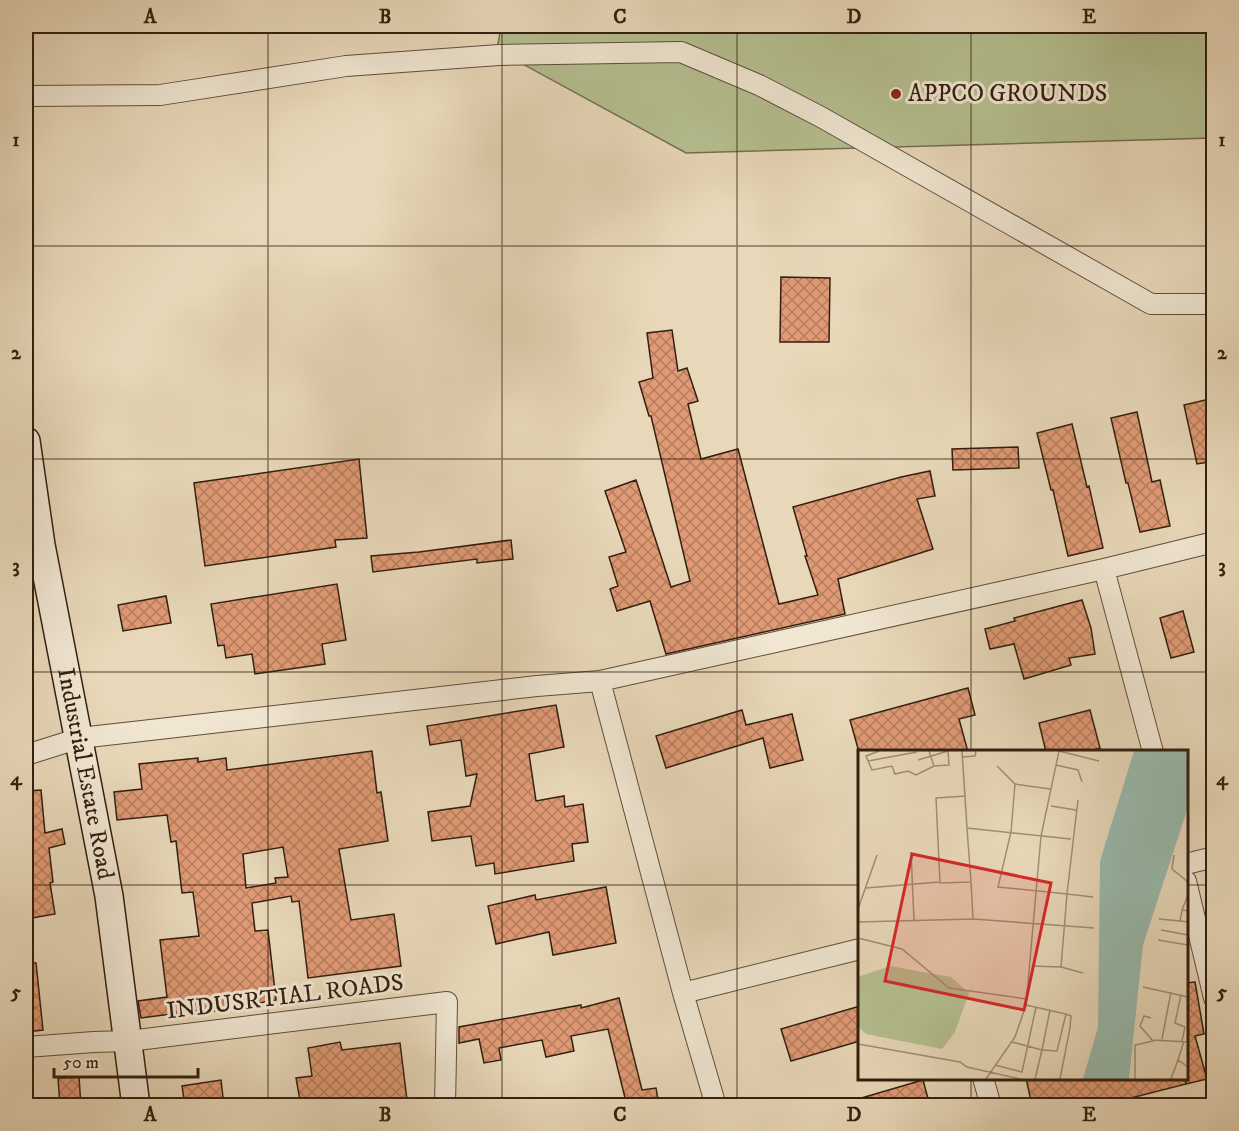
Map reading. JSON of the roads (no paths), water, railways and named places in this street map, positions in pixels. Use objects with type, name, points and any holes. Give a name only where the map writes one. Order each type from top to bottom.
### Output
[{"type":"main road","name":"Industrial Estate Road","points":[[26,441],[41,545],[110,897],[136,1106]]},
{"type":"street","points":[[26,96],[160,94],[346,66],[499,56],[681,52],[759,85],[821,117],[1151,304],[1214,304]]},
{"type":"street","points":[[26,755],[80,738],[537,686],[600,681],[1104,569],[1214,542]]},
{"type":"street","points":[[1104,569],[1152,750]]},
{"type":"street","points":[[600,681],[683,993],[716,1106]]},
{"type":"street","points":[[1188,864],[1214,857]]},
{"type":"street","points":[[1188,889],[1214,998]]},
{"type":"street","points":[[683,993],[858,949]]},
{"type":"street","name":"INDUSRTIAL ROADS","points":[[26,1047],[129,1041],[447,1002],[446,1106]]},
{"type":"street","points":[[984,1080],[990,1106]]},
{"type":"place","name":"APPCO GROUNDS","points":[[896,94]]}]
